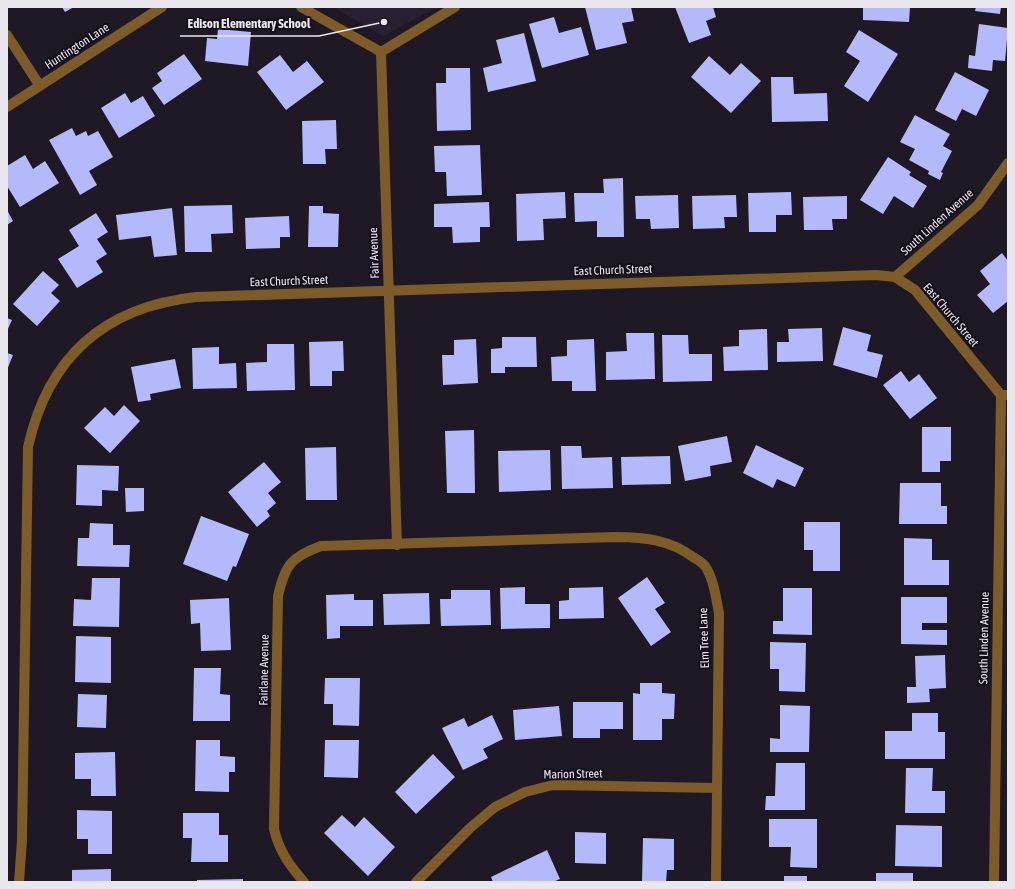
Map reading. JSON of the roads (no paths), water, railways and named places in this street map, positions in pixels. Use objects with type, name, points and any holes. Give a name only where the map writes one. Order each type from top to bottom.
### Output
[{"type":"street","name":"Huntington Lane","points":[[7,108],[162,7]]},
{"type":"street","points":[[301,7],[381,52],[455,7]]},
{"type":"street","points":[[7,36],[40,86]]},
{"type":"street","name":"Fair Avenue","points":[[381,52],[397,545]]},
{"type":"street","name":"South Linden Avenue","points":[[895,277],[978,205],[1008,163]]},
{"type":"street","name":"East Church Street","points":[[19,882],[22,840],[26,471],[28,447],[33,426],[48,389],[83,342],[131,312],[151,304],[196,297],[876,275],[895,277],[915,290],[1004,395]]},
{"type":"street","name":"South Linden Avenue","points":[[994,882],[1004,395]]},
{"type":"street","name":"Elm Tree Lane","points":[[397,545],[641,537],[666,542],[686,551],[705,566],[713,588],[719,614],[716,882]]},
{"type":"street","name":"Fairlane Avenue","points":[[304,882],[280,850],[274,829],[278,596],[282,578],[290,564],[300,554],[321,546],[397,545]]},
{"type":"street","name":"Marion Street","points":[[416,882],[470,828],[495,808],[525,792],[553,785],[717,788]]},
{"type":"place","name":"Edison Elementary School","points":[[384,22]]}]
